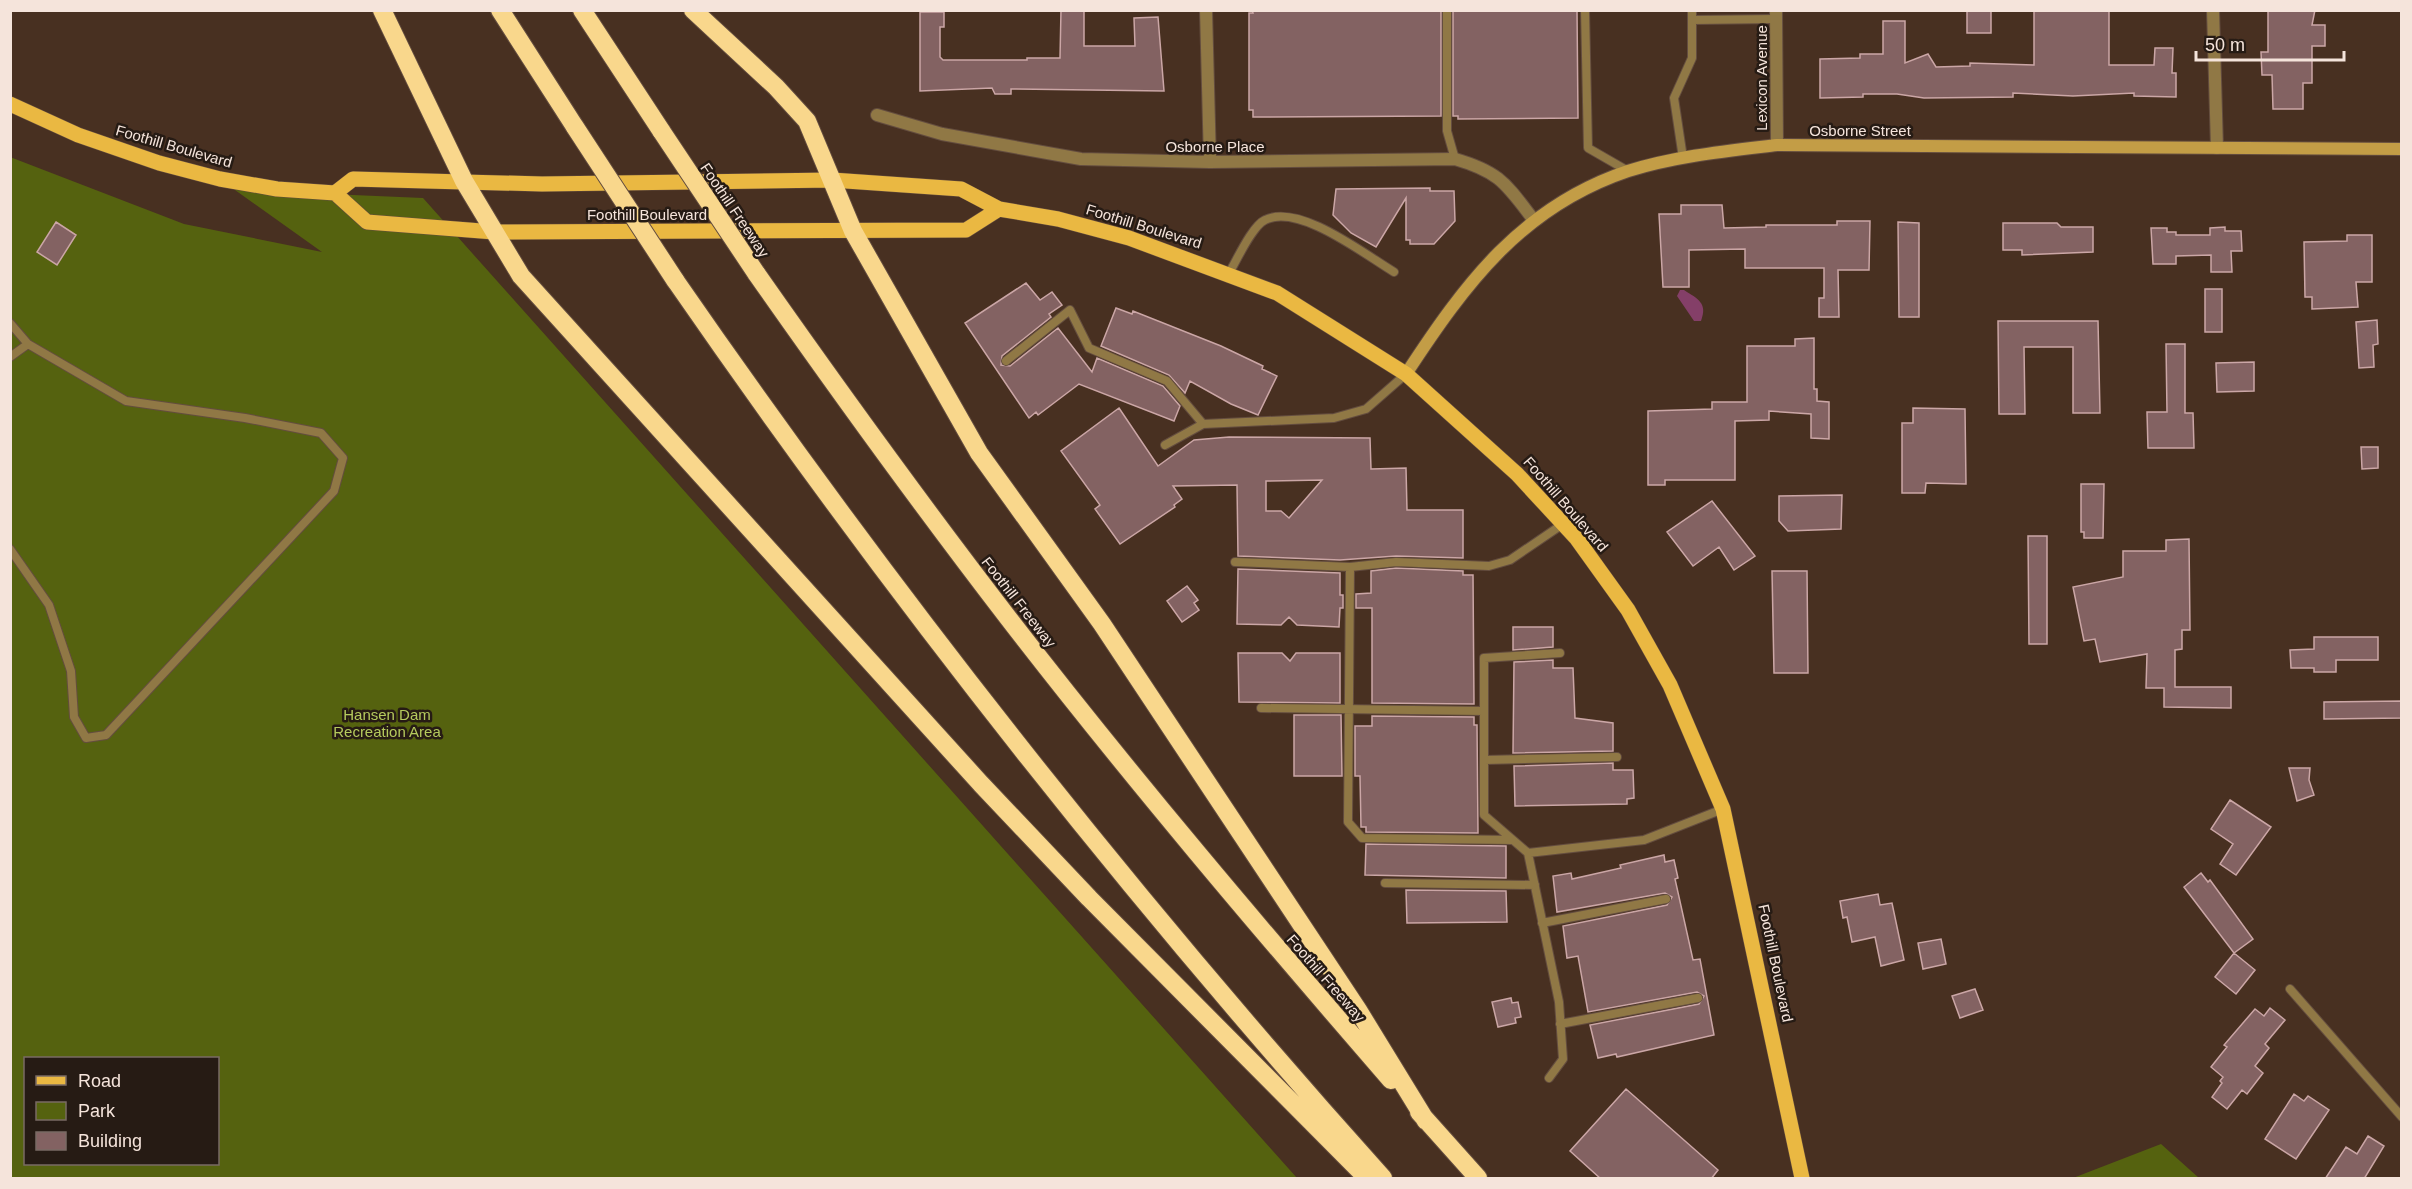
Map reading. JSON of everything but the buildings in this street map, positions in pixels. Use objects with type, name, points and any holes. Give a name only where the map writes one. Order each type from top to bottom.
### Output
[{"type":"highway","points":[[382,10],[464,181],[521,276],[981,784],[1089,898],[1366,1179]]},
{"type":"highway","points":[[500,10],[675,280],[822,488],[975,691],[1159,919],[1383,1179]]},
{"type":"highway","name":"Foothill Freeway","points":[[582,10],[756,273],[924,508],[1058,682],[1213,874],[1478,1179]]},
{"type":"highway","points":[[693,10],[776,87],[807,121],[853,231],[979,453],[1102,624],[1233,825],[1358,1010],[1426,1121]]},
{"type":"main road","name":"Foothill Boulevard","points":[[10,104],[78,135],[159,163],[220,179],[278,189],[335,193],[367,222],[494,232],[966,230],[999,209]]},
{"type":"main road","name":"Osborne Street","points":[[1406,374],[1446,313],[1500,250],[1533,219],[1576,193],[1628,171],[1683,158],[1777,145],[2402,149]]},
{"type":"main road","name":"Foothill Boulevard","points":[[335,193],[353,179],[542,183],[832,180],[961,189],[999,209],[1058,219],[1129,238],[1229,273],[1277,293],[1406,374],[1517,474],[1563,524],[1628,610],[1670,685],[1723,809],[1802,1179]]},
{"type":"street","points":[[1206,10],[1210,162]]},
{"type":"street","points":[[2213,10],[2217,148]]},
{"type":"street","name":"Lexicon Avenue","points":[[1776,15],[1777,145]]},
{"type":"street","name":"Osborne Place","points":[[877,116],[942,134],[1081,159],[1210,162],[1455,159],[1484,167],[1506,184],[1533,219]]},
{"type":"lane","points":[[1447,10],[1447,132],[1455,159]]},
{"type":"lane","points":[[1585,10],[1588,148],[1628,171]]},
{"type":"lane","points":[[1683,158],[1674,98],[1692,58],[1692,15],[1776,15]]},
{"type":"lane","points":[[1229,273],[1257,226],[1265,220],[1284,216],[1316,224],[1394,272]]},
{"type":"lane","points":[[1006,361],[1070,310],[1089,348],[1167,381],[1203,424]]},
{"type":"lane","points":[[10,323],[28,344],[126,402],[245,418],[321,433],[343,458],[334,491],[106,735],[86,738],[74,717],[71,671],[49,605],[10,549]]},
{"type":"lane","points":[[10,357],[28,344]]},
{"type":"lane","points":[[1165,445],[1203,424],[1334,418],[1366,409],[1406,374]]},
{"type":"lane","points":[[1235,562],[1350,567],[1396,562],[1489,566],[1510,560],[1563,524]]},
{"type":"lane","points":[[1350,567],[1348,822],[1362,838],[1512,840]]},
{"type":"lane","points":[[1549,1078],[1563,1059],[1560,1024],[1528,853],[1484,815],[1484,658],[1560,653]]},
{"type":"lane","points":[[1261,708],[1484,711]]},
{"type":"lane","points":[[1484,760],[1617,757]]},
{"type":"lane","points":[[1528,853],[1644,840],[1723,809]]},
{"type":"lane","points":[[1386,883],[1535,885]]},
{"type":"lane","points":[[1542,923],[1666,899]]},
{"type":"lane","points":[[2290,989],[2402,1117]]},
{"type":"lane","points":[[1560,1024],[1698,998]]},
{"type":"green space","name":"Hansen Dam Recreation Area","points":[[10,157],[184,224],[322,252],[235,190],[423,198],[1297,1178],[11,1178]]},
{"type":"green space","points":[[2161,1144],[2199,1178],[2073,1178]]},
{"type":"shaded area","points":[[1680,290],[1694,296],[1700,302],[1703,310],[1701,321],[1694,321],[1677,296]]}]
